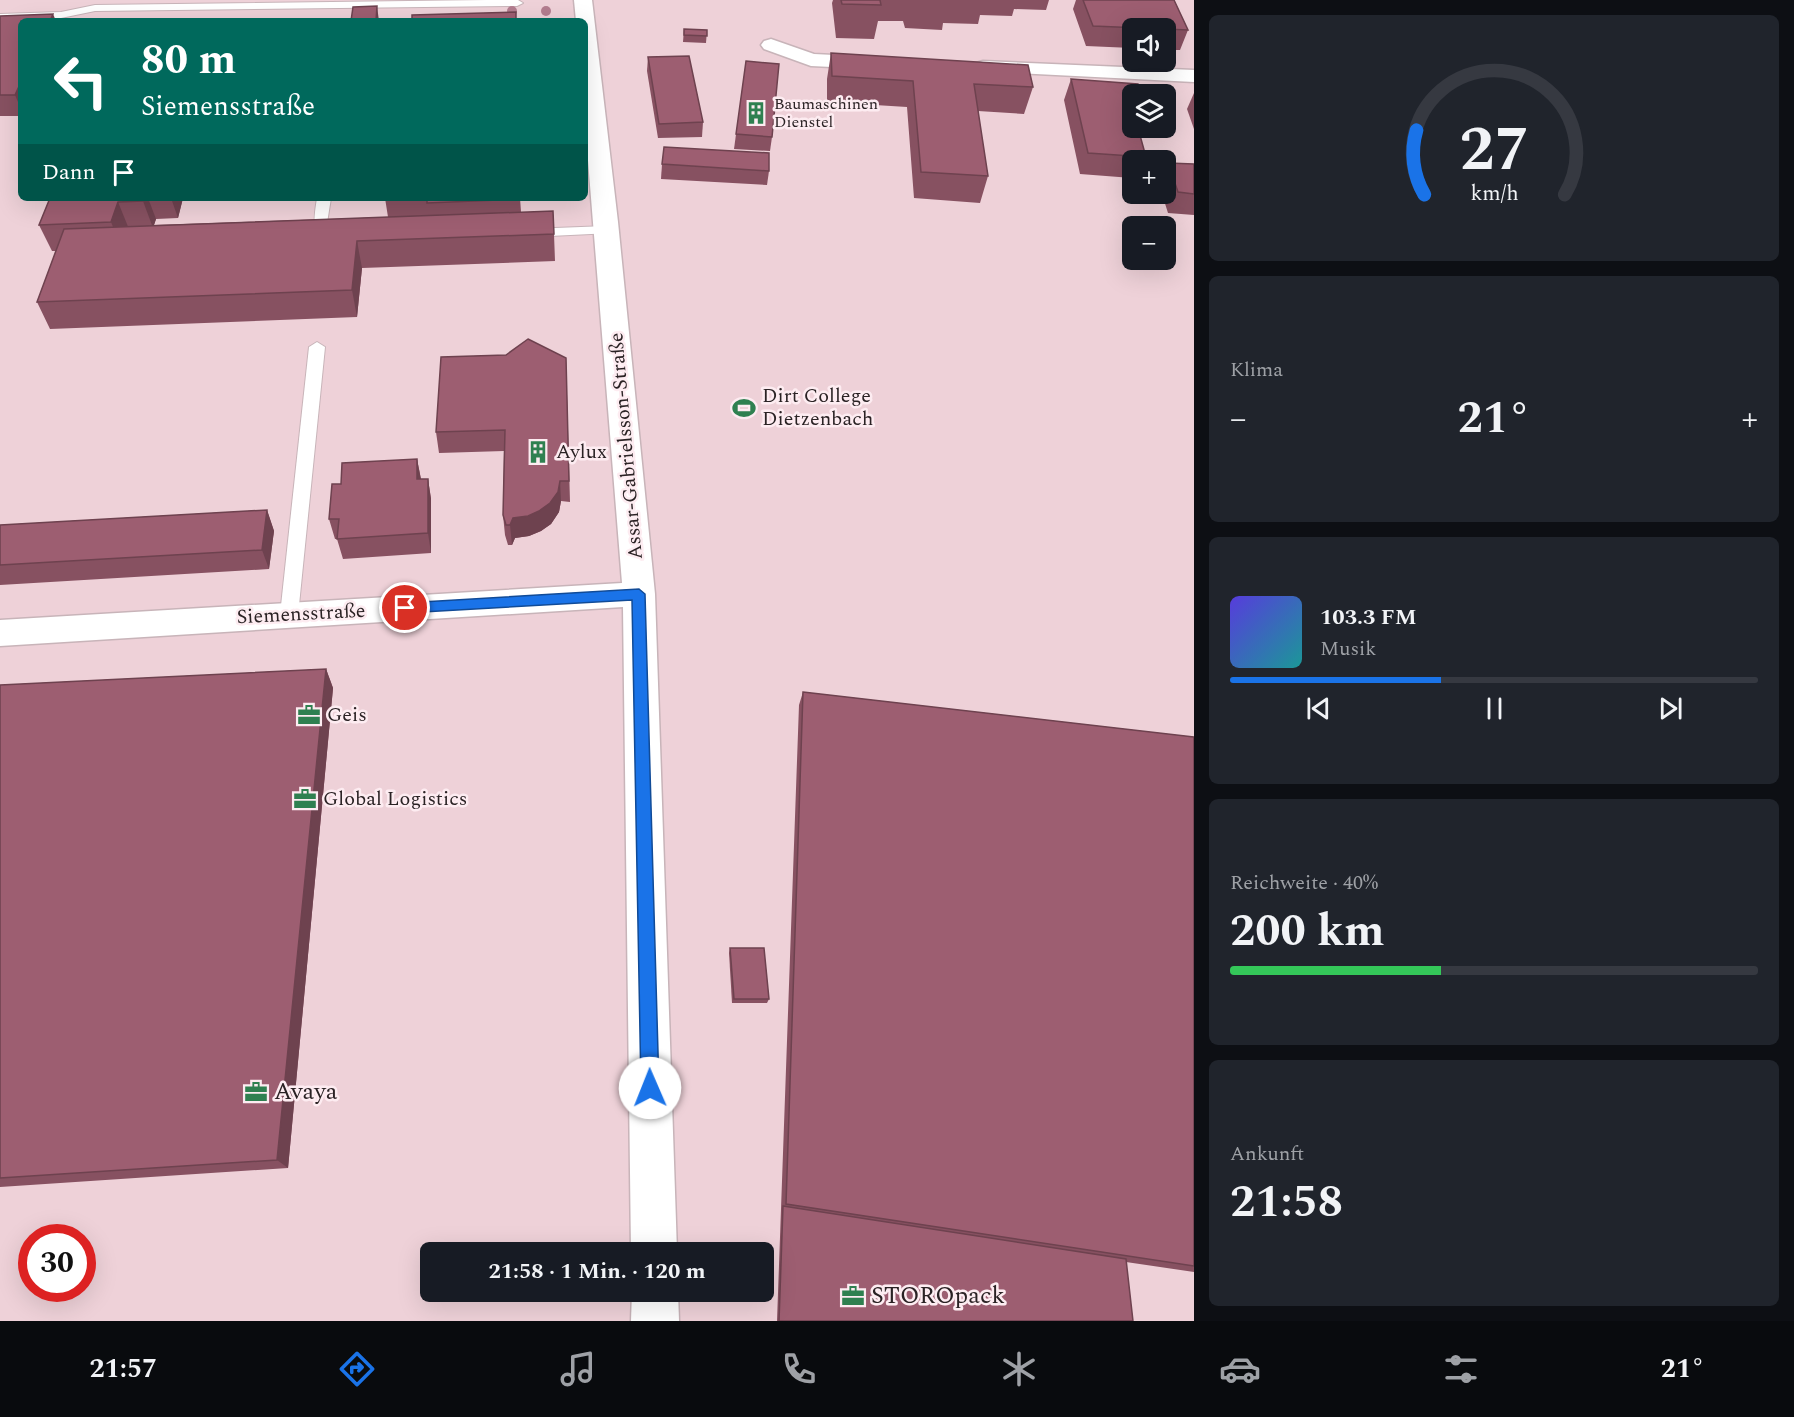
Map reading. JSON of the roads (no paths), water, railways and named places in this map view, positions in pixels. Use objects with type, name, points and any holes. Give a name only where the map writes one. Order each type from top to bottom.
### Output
[{"type":"street","name":"Assar-Gabrielsson-Straße","points":[[583,0],[585,18]]},
{"type":"street","points":[[771,45],[811,60],[895,64]]},
{"type":"street","name":"Assar-Gabrielsson-Straße","points":[[588,48],[607,230],[639,594],[654,1242]]},
{"type":"street","points":[[967,67],[1194,76]]},
{"type":"street","name":"Siemensstraße","points":[[0,633],[639,594]]},
{"type":"street","points":[[655,1302],[655,1321]]},
{"type":"lane","points":[[0,17],[62,15],[73,17],[96,4],[229,7],[517,3]]},
{"type":"lane","points":[[178,18],[186,7]]},
{"type":"lane","points":[[225,18],[229,7]]},
{"type":"lane","points":[[324,201],[320,223],[324,233],[355,237]]},
{"type":"lane","points":[[512,233],[607,230]]},
{"type":"lane","points":[[289,615],[317,347]]},
{"type":"place","name":"Baumaschinen Dienstel","points":[[756,113]]},
{"type":"place","name":"Dirt College Dietzenbach","points":[[744,408]]},
{"type":"place","name":"Aylux","points":[[538,452]]},
{"type":"place","name":"Geis","points":[[309,715]]},
{"type":"place","name":"Global Logistics","points":[[305,799]]},
{"type":"place","name":"Avaya","points":[[256,1092]]},
{"type":"place","name":"STOROpack","points":[[853,1296]]}]
